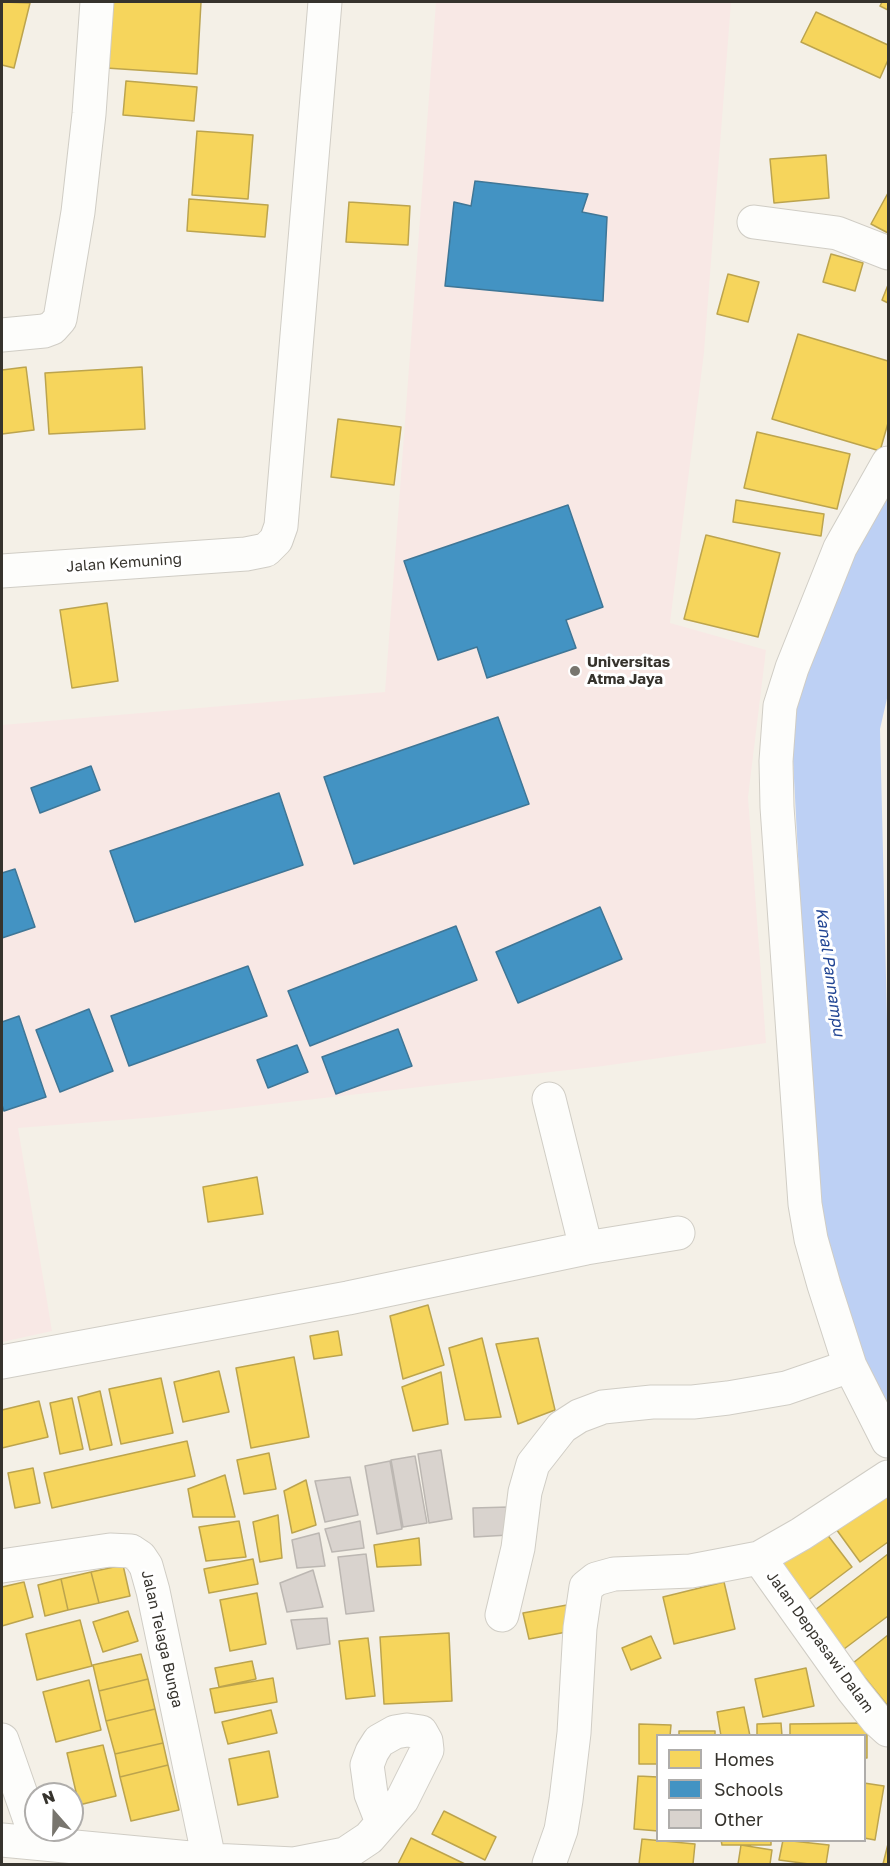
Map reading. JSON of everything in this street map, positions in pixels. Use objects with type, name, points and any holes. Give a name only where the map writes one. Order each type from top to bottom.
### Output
[{"type":"street","points":[[2,335],[44,331],[52,328],[60,319],[81,190],[90,114],[97,2]]},
{"type":"street","name":"Jalan Kemuning","points":[[2,572],[246,554],[266,550],[276,540],[281,526],[325,2]]},
{"type":"street","points":[[754,222],[837,233],[888,253]]},
{"type":"street","points":[[888,463],[840,548],[792,668],[780,706],[776,761],[777,807],[805,1204],[811,1239],[850,1366],[888,1442]]},
{"type":"street","points":[[549,1099],[586,1248]]},
{"type":"street","points":[[2,1362],[348,1298],[586,1248],[678,1233]]},
{"type":"street","points":[[502,1615],[518,1548],[525,1492],[533,1464],[562,1427],[579,1416],[603,1407],[652,1402],[693,1402],[738,1396],[786,1388],[850,1366]]},
{"type":"street","name":"Jalan Deppasawi Dalam","points":[[888,1477],[801,1534],[759,1558],[853,1690],[888,1730]]},
{"type":"street","name":"Jalan Telaga Bunga","points":[[2,1566],[110,1550],[131,1551],[140,1557],[146,1566],[153,1592],[210,1862]]},
{"type":"street","points":[[549,1864],[561,1830],[568,1790],[580,1628],[586,1587],[596,1579],[614,1574],[691,1570],[759,1558]]},
{"type":"street","points":[[2,1740],[38,1843]]},
{"type":"street","points":[[2,1840],[210,1862],[294,1864],[345,1854],[369,1838],[382,1822]]},
{"type":"shaded area","name":"Universitas Atma Jaya","points":[[436,2],[731,2],[704,352],[670,623],[766,650],[748,797],[766,1043],[603,1066],[158,1117],[18,1128],[52,1331],[2,1342],[2,725],[385,692]]},
{"type":"water","name":"Kanal Pannampu","points":[[888,480],[888,694],[880,729],[888,1061],[888,1411],[862,1357],[817,1218],[791,721],[855,539]]},
{"type":"building: Homes","points":[[2,2],[30,3],[14,68],[2,65]]},
{"type":"building: Homes","points":[[111,2],[201,2],[197,74],[106,68]]},
{"type":"building: Homes","points":[[882,2],[888,2],[888,10],[880,6]]},
{"type":"building: Homes","points":[[816,12],[888,45],[888,60],[880,78],[801,42]]},
{"type":"building: Homes","points":[[126,81],[197,87],[194,121],[123,115]]},
{"type":"building: Homes","points":[[197,131],[253,135],[248,199],[192,195]]},
{"type":"building: Homes","points":[[826,155],[829,198],[774,203],[770,159]]},
{"type":"building: Homes","points":[[888,193],[888,233],[871,224]]},
{"type":"building: Homes","points":[[189,199],[268,205],[265,237],[187,231]]},
{"type":"building: Homes","points":[[349,202],[410,206],[408,245],[346,242]]},
{"type":"building: Homes","points":[[831,254],[863,263],[855,291],[823,282]]},
{"type":"building: Homes","points":[[728,274],[759,282],[748,322],[717,314]]},
{"type":"building: Homes","points":[[888,285],[888,303],[882,300]]},
{"type":"building: Homes","points":[[798,334],[888,361],[888,423],[880,451],[772,419]]},
{"type":"building: Homes","points":[[26,367],[34,430],[2,434],[2,370]]},
{"type":"building: Homes","points":[[142,367],[145,429],[49,434],[45,373]]},
{"type":"building: Homes","points":[[338,419],[401,427],[394,485],[331,477]]},
{"type":"building: Homes","points":[[757,432],[850,454],[837,509],[744,488]]},
{"type":"building: Homes","points":[[736,500],[824,514],[821,536],[733,522]]},
{"type":"building: Homes","points":[[706,535],[780,553],[758,637],[684,619]]},
{"type":"building: Homes","points":[[107,603],[118,681],[72,688],[60,610]]},
{"type":"building: Homes","points":[[257,1177],[263,1214],[208,1222],[203,1187]]},
{"type":"building: Homes","points":[[428,1305],[444,1365],[403,1379],[390,1316]]},
{"type":"building: Homes","points":[[338,1331],[342,1355],[314,1359],[310,1336]]},
{"type":"building: Homes","points":[[482,1338],[501,1417],[465,1420],[449,1348]]},
{"type":"building: Homes","points":[[538,1338],[555,1410],[518,1424],[496,1344]]},
{"type":"building: Homes","points":[[294,1357],[309,1437],[251,1448],[236,1368]]},
{"type":"building: Homes","points":[[219,1371],[229,1412],[183,1422],[174,1382]]},
{"type":"building: Homes","points":[[441,1372],[448,1424],[413,1431],[402,1387]]},
{"type":"building: Homes","points":[[161,1378],[173,1433],[121,1444],[109,1389]]},
{"type":"building: Homes","points":[[100,1391],[112,1445],[90,1450],[78,1397]]},
{"type":"building: Homes","points":[[72,1398],[83,1449],[60,1454],[50,1403]]},
{"type":"building: Homes","points":[[39,1401],[48,1437],[2,1448],[2,1410]]},
{"type":"building: Homes","points":[[187,1441],[195,1476],[52,1508],[44,1473]]},
{"type":"building: Homes","points":[[269,1453],[276,1489],[244,1494],[237,1460]]},
{"type":"building: Homes","points":[[33,1468],[40,1503],[15,1508],[8,1473]]},
{"type":"building: Homes","points":[[225,1475],[235,1517],[193,1517],[188,1489]]},
{"type":"building: Homes","points":[[306,1480],[316,1525],[292,1533],[284,1491]]},
{"type":"building: Homes","points":[[888,1495],[888,1542],[860,1562],[831,1522]]},
{"type":"building: Homes","points":[[278,1515],[282,1558],[260,1562],[253,1522]]},
{"type":"building: Homes","points":[[239,1521],[246,1557],[206,1561],[199,1527]]},
{"type":"building: Homes","points":[[823,1529],[852,1567],[807,1601],[778,1563]]},
{"type":"building: Homes","points":[[419,1538],[421,1565],[377,1567],[374,1545]]},
{"type":"building: Homes","points":[[888,1554],[888,1616],[844,1649],[815,1610]]},
{"type":"building: Homes","points":[[253,1559],[258,1584],[209,1593],[204,1569]]},
{"type":"building: Homes","points":[[123,1565],[130,1596],[99,1603],[91,1572]]},
{"type":"building: Homes","points":[[91,1572],[99,1603],[68,1610],[61,1579]]},
{"type":"building: Homes","points":[[61,1579],[68,1610],[45,1616],[38,1585]]},
{"type":"building: Homes","points":[[24,1582],[33,1617],[2,1626],[2,1587]]},
{"type":"building: Homes","points":[[724,1582],[735,1629],[674,1644],[663,1597]]},
{"type":"building: Homes","points":[[257,1593],[266,1644],[230,1651],[220,1600]]},
{"type":"building: Homes","points":[[567,1605],[572,1631],[529,1639],[523,1613]]},
{"type":"building: Homes","points":[[128,1611],[138,1641],[103,1652],[93,1622]]},
{"type":"building: Homes","points":[[80,1620],[92,1666],[37,1680],[26,1634]]},
{"type":"building: Homes","points":[[449,1633],[452,1701],[384,1704],[380,1637]]},
{"type":"building: Homes","points":[[888,1635],[888,1704],[887,1705],[853,1663]]},
{"type":"building: Homes","points":[[651,1636],[661,1658],[631,1670],[622,1648]]},
{"type":"building: Homes","points":[[368,1638],[375,1696],[346,1699],[339,1641]]},
{"type":"building: Homes","points":[[141,1654],[148,1679],[99,1691],[93,1665]]},
{"type":"building: Homes","points":[[252,1661],[256,1679],[219,1687],[215,1668]]},
{"type":"building: Homes","points":[[806,1668],[814,1706],[763,1717],[755,1679]]},
{"type":"building: Homes","points":[[273,1678],[277,1702],[215,1713],[210,1689]]},
{"type":"building: Homes","points":[[148,1679],[155,1709],[106,1721],[99,1691]]},
{"type":"building: Homes","points":[[89,1680],[101,1730],[56,1742],[43,1692]]},
{"type":"building: Homes","points":[[744,1707],[750,1734],[721,1734],[717,1712]]},
{"type":"building: Homes","points":[[155,1709],[163,1743],[115,1754],[106,1721]]},
{"type":"building: Homes","points":[[271,1710],[277,1733],[228,1744],[222,1722]]},
{"type":"building: Homes","points":[[781,1723],[782,1734],[757,1734],[757,1724]]},
{"type":"building: Homes","points":[[867,1723],[867,1758],[866,1734],[790,1734],[790,1724]]},
{"type":"building: Homes","points":[[639,1724],[671,1725],[670,1734],[656,1734],[656,1764],[639,1764]]},
{"type":"building: Homes","points":[[679,1731],[715,1731],[715,1734],[679,1734]]},
{"type":"building: Homes","points":[[163,1743],[168,1765],[120,1777],[115,1754]]},
{"type":"building: Homes","points":[[103,1745],[116,1796],[84,1804],[84,1782],[74,1782],[67,1753]]},
{"type":"building: Homes","points":[[269,1751],[278,1797],[238,1805],[229,1759]]},
{"type":"building: Homes","points":[[168,1765],[179,1810],[131,1821],[120,1777]]},
{"type":"building: Homes","points":[[638,1776],[656,1777],[656,1831],[634,1829]]},
{"type":"building: Homes","points":[[866,1783],[884,1786],[875,1840],[866,1838]]},
{"type":"building: Homes","points":[[444,1811],[496,1837],[485,1860],[432,1834]]},
{"type":"building: Homes","points":[[411,1838],[465,1864],[398,1864]]},
{"type":"building: Homes","points":[[642,1839],[695,1844],[693,1864],[639,1864]]},
{"type":"building: Homes","points":[[721,1842],[771,1842],[771,1845],[722,1845]]},
{"type":"building: Homes","points":[[783,1842],[829,1845],[826,1864],[779,1860]]},
{"type":"building: Homes","points":[[888,1844],[888,1864],[883,1864]]},
{"type":"building: Homes","points":[[741,1845],[772,1850],[770,1864],[738,1864]]},
{"type":"building: Schools","points":[[475,181],[588,194],[582,212],[607,217],[603,301],[445,286],[454,202],[471,206]]},
{"type":"building: Schools","name":"Universitas Atma Jaya","points":[[568,505],[603,607],[566,620],[576,648],[487,678],[477,647],[438,660],[404,561]]},
{"type":"building: Schools","points":[[498,717],[529,804],[354,864],[324,777]]},
{"type":"building: Schools","points":[[91,766],[100,790],[40,813],[31,788]]},
{"type":"building: Schools","points":[[279,793],[303,865],[135,922],[110,851]]},
{"type":"building: Schools","points":[[15,869],[35,927],[2,938],[2,873]]},
{"type":"building: Schools","points":[[600,907],[622,959],[518,1003],[496,952]]},
{"type":"building: Schools","points":[[456,926],[477,980],[310,1046],[288,991]]},
{"type":"building: Schools","points":[[248,966],[267,1016],[129,1066],[111,1016]]},
{"type":"building: Schools","points":[[89,1009],[113,1071],[60,1092],[36,1030]]},
{"type":"building: Schools","points":[[19,1016],[46,1097],[4,1111],[2,1105],[2,1022]]},
{"type":"building: Schools","points":[[398,1029],[412,1066],[336,1094],[322,1057]]},
{"type":"building: Schools","points":[[297,1045],[308,1072],[268,1088],[257,1060]]},
{"type":"building: Other","points":[[441,1450],[452,1519],[429,1523],[418,1454]]},
{"type":"building: Other","points":[[415,1456],[427,1523],[403,1527],[391,1460]]},
{"type":"building: Other","points":[[390,1461],[402,1529],[377,1534],[365,1466]]},
{"type":"building: Other","points":[[350,1477],[358,1515],[325,1522],[315,1481]]},
{"type":"building: Other","points":[[509,1507],[509,1535],[474,1537],[473,1508]]},
{"type":"building: Other","points":[[360,1521],[364,1548],[332,1552],[325,1529]]},
{"type":"building: Other","points":[[319,1533],[325,1566],[297,1568],[292,1540]]},
{"type":"building: Other","points":[[366,1554],[374,1611],[346,1614],[338,1557]]},
{"type":"building: Other","points":[[313,1570],[323,1607],[287,1612],[280,1583]]},
{"type":"building: Other","points":[[327,1618],[330,1644],[297,1649],[291,1620]]},
{"type":"place","name":"Universitas Atma Jaya","points":[[575,671]]}]
